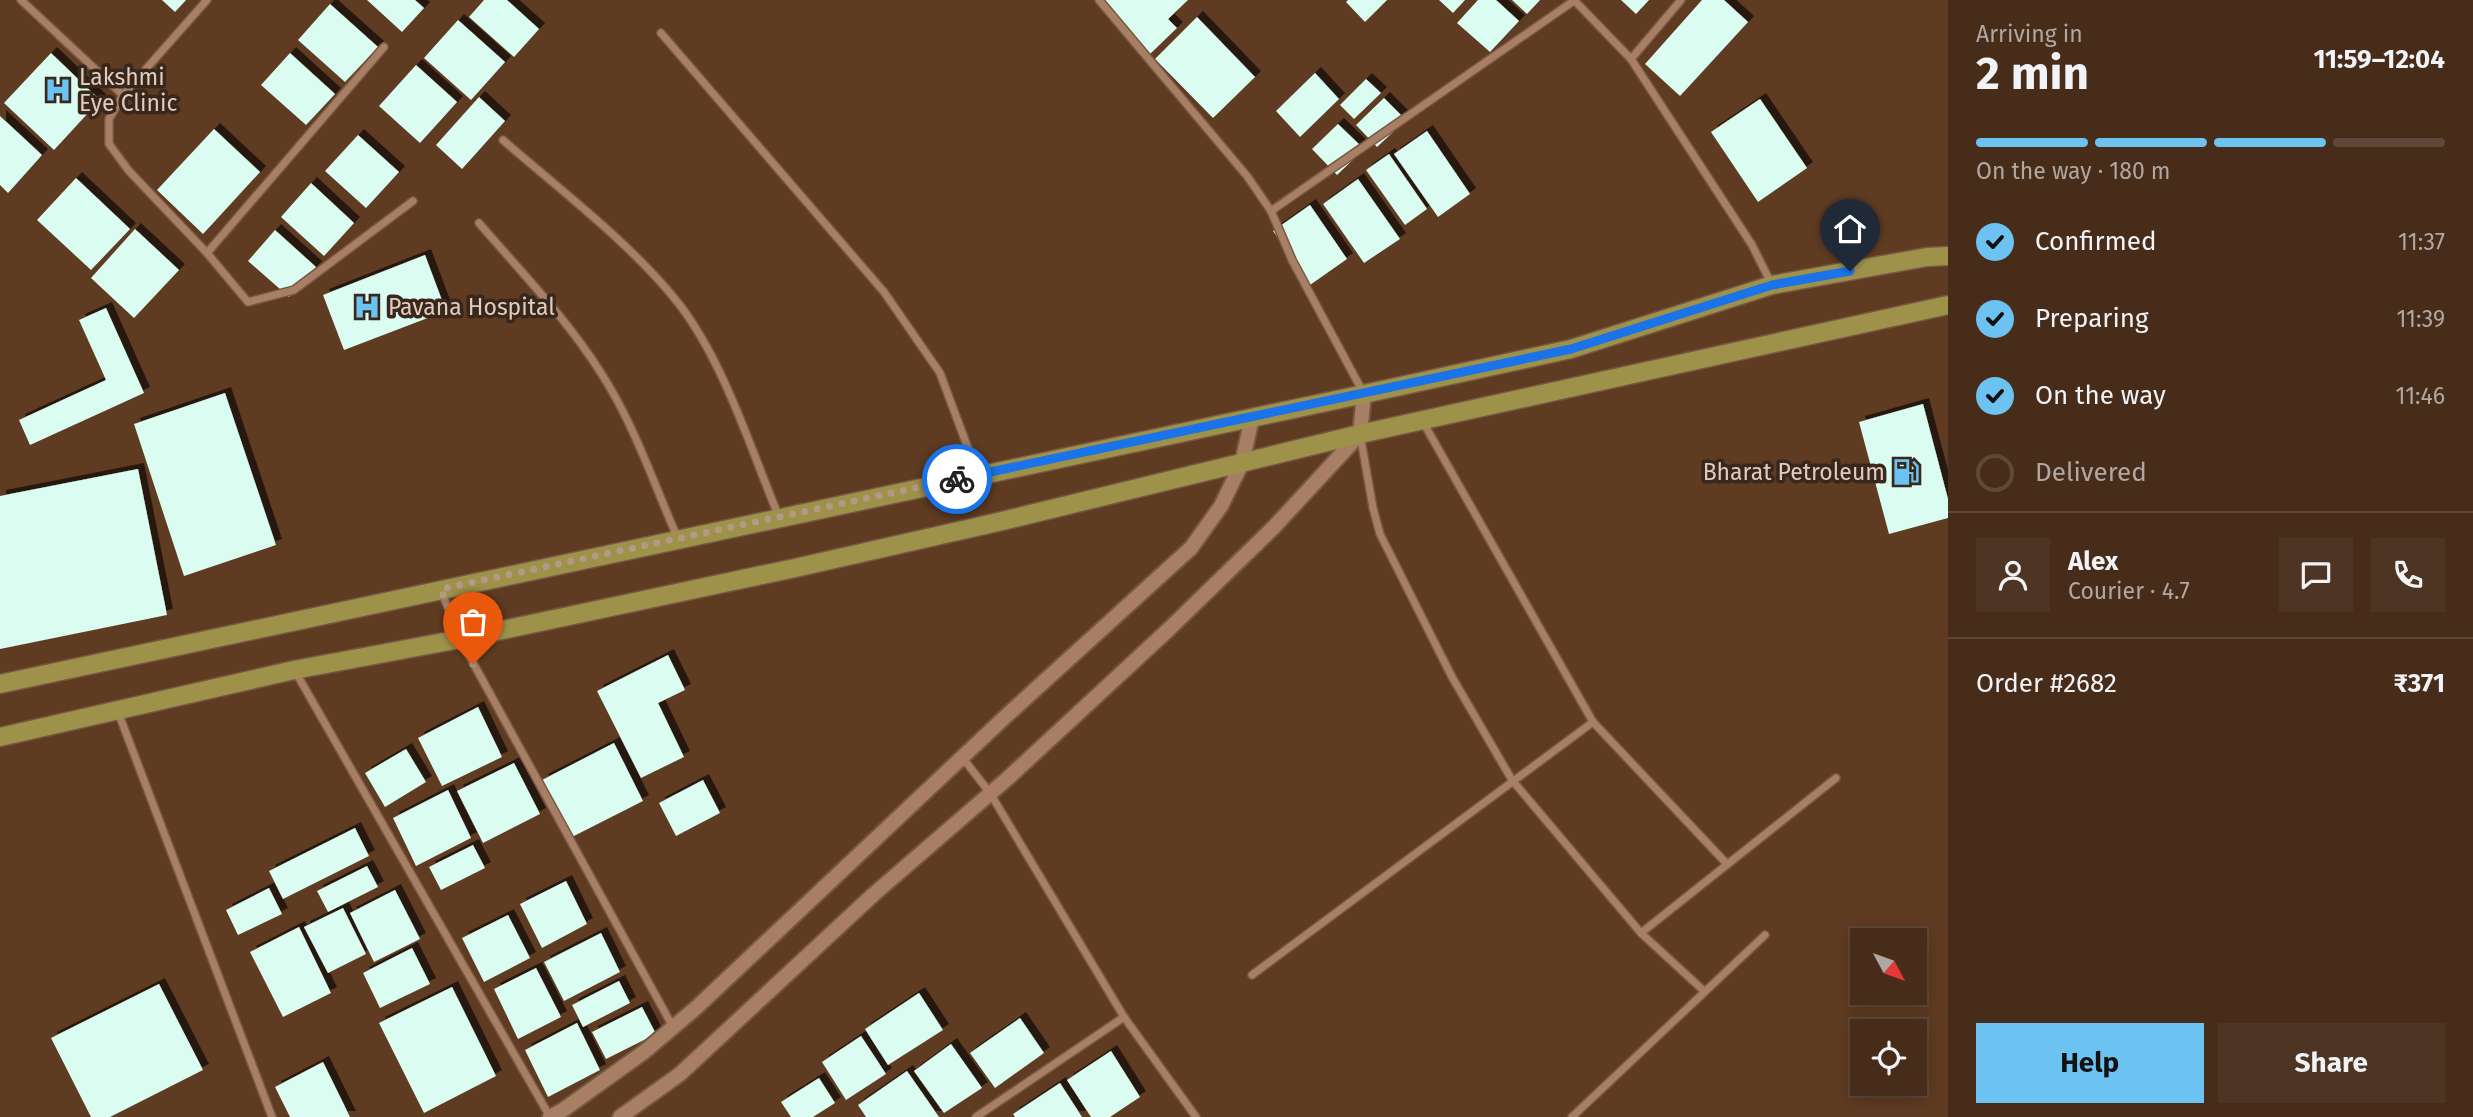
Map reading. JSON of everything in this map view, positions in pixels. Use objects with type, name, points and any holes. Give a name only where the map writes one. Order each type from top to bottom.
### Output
[{"type":"main road","points":[[0,684],[1571,349],[1772,285],[1927,257],[1948,256]]},
{"type":"main road","points":[[0,737],[294,670],[460,639],[984,526],[1360,434],[1947,307]]},
{"type":"main road","points":[[620,1117],[680,1074],[874,894],[1085,708],[1188,611],[1274,527],[1360,434],[1364,394]]},
{"type":"main road","points":[[550,1117],[564,1110],[644,1052],[738,970],[962,757],[1191,548],[1221,506],[1242,463],[1252,418]]},
{"type":"street","points":[[21,0],[123,95]]},
{"type":"street","points":[[207,0],[123,95],[109,119],[109,144],[129,171],[207,253],[248,302],[294,290],[413,201]]},
{"type":"street","points":[[1099,0],[1247,176],[1271,211],[1292,260],[1364,394]]},
{"type":"street","points":[[1271,211],[1574,0],[1632,58],[1752,246],[1772,285]]},
{"type":"street","points":[[1632,58],[1681,0]]},
{"type":"street","points":[[661,33],[884,292],[915,334],[940,373],[978,475]]},
{"type":"street","points":[[207,253],[384,47]]},
{"type":"street","points":[[503,140],[631,252],[679,304],[714,360],[779,517]]},
{"type":"street","points":[[479,223],[575,335],[603,375],[625,417],[678,539]]},
{"type":"street","points":[[1422,420],[1592,722],[1727,864]]},
{"type":"street","points":[[1360,434],[1380,534],[1451,677],[1512,780],[1641,933],[1704,991]]},
{"type":"street","points":[[441,589],[460,639],[673,1027]]},
{"type":"street","points":[[294,670],[550,1117]]},
{"type":"street","points":[[117,710],[272,1117]]},
{"type":"street","points":[[1252,975],[1592,722]]},
{"type":"street","points":[[962,757],[990,793],[1124,1017],[1196,1117]]},
{"type":"street","points":[[1641,933],[1836,778]]},
{"type":"street","points":[[1572,1117],[1765,935]]},
{"type":"street","points":[[976,1117],[1124,1017]]},
{"type":"building","points":[[162,0],[186,0],[175,12]]},
{"type":"building","points":[[367,0],[415,0],[424,8],[402,32]]},
{"type":"building","points":[[484,0],[507,0],[539,29],[514,57],[469,17]]},
{"type":"building","points":[[1096,0],[1188,0],[1168,19],[1177,28],[1149,55]]},
{"type":"building","points":[[1387,0],[1365,22],[1346,2]]},
{"type":"building","points":[[1439,0],[1465,0],[1453,13]]},
{"type":"building","points":[[1478,0],[1496,0],[1519,21],[1490,52],[1457,23]]},
{"type":"building","points":[[1512,0],[1540,0],[1527,14]]},
{"type":"building","points":[[1621,0],[1649,0],[1636,14]]},
{"type":"building","points":[[1702,0],[1724,0],[1748,22],[1680,96],[1645,64]]},
{"type":"building","points":[[330,4],[378,47],[345,82],[298,40]]},
{"type":"building","points":[[1197,17],[1255,77],[1213,118],[1155,59]]},
{"type":"building","points":[[458,20],[505,62],[471,100],[424,58]]},
{"type":"building","points":[[51,53],[100,100],[54,150],[4,103]]},
{"type":"building","points":[[290,53],[335,94],[306,125],[261,85]]},
{"type":"building","points":[[416,65],[457,102],[420,143],[379,106]]},
{"type":"building","points":[[1315,73],[1339,99],[1300,137],[1276,111]]},
{"type":"building","points":[[1366,79],[1381,93],[1354,119],[1340,105]]},
{"type":"building","points":[[479,97],[505,121],[462,169],[436,145]]},
{"type":"building","points":[[1384,98],[1406,120],[1377,147],[1356,125]]},
{"type":"building","points":[[1760,99],[1807,168],[1758,202],[1711,132]]},
{"type":"building","points":[[0,116],[42,155],[8,193],[0,185]]},
{"type":"building","points":[[1338,124],[1364,149],[1337,175],[1312,149]]},
{"type":"building","points":[[214,129],[260,172],[203,234],[157,190]]},
{"type":"building","points":[[1427,131],[1470,194],[1438,217],[1394,154]]},
{"type":"building","points":[[358,135],[399,172],[366,208],[325,171]]},
{"type":"building","points":[[1389,154],[1427,209],[1405,225],[1366,170]]},
{"type":"building","points":[[76,178],[130,229],[91,270],[37,220]]},
{"type":"building","points":[[1358,179],[1400,239],[1364,263],[1323,204]]},
{"type":"building","points":[[311,183],[354,223],[324,256],[281,217]]},
{"type":"building","points":[[1310,205],[1347,259],[1310,285],[1273,231]]},
{"type":"building","points":[[135,229],[179,270],[134,318],[91,278]]},
{"type":"building","points":[[275,230],[316,267],[289,297],[248,261]]},
{"type":"building","points":[[425,255],[446,311],[344,350],[323,295]]},
{"type":"building","points":[[106,308],[144,393],[30,445],[19,420],[106,380],[79,320]]},
{"type":"building","points":[[225,393],[276,545],[184,576],[134,424]]},
{"type":"building","points":[[1923,404],[1948,499],[1948,518],[1889,534],[1859,422]]},
{"type":"building","points":[[138,469],[167,615],[0,649],[0,496]]},
{"type":"building","points":[[668,655],[685,690],[658,703],[684,757],[641,778],[597,691]]},
{"type":"building","points":[[478,707],[502,757],[442,786],[418,738]]},
{"type":"building","points":[[614,743],[643,801],[570,838],[542,780]]},
{"type":"building","points":[[406,749],[426,782],[385,807],[365,773]]},
{"type":"building","points":[[514,763],[540,814],[483,843],[457,791]]},
{"type":"building","points":[[703,780],[720,813],[676,836],[659,803]]},
{"type":"building","points":[[448,790],[471,838],[416,866],[393,818]]},
{"type":"building","points":[[355,828],[369,856],[283,899],[269,871]]},
{"type":"building","points":[[473,845],[485,868],[441,890],[429,867]]},
{"type":"building","points":[[367,866],[378,887],[328,912],[317,891]]},
{"type":"building","points":[[566,881],[587,924],[542,948],[520,904]]},
{"type":"building","points":[[269,888],[282,914],[238,935],[226,910]]},
{"type":"building","points":[[395,890],[420,939],[374,962],[350,913]]},
{"type":"building","points":[[343,908],[366,954],[328,973],[304,927]]},
{"type":"building","points":[[508,915],[530,958],[484,982],[462,938]]},
{"type":"building","points":[[299,927],[331,993],[283,1017],[250,952]]},
{"type":"building","points":[[601,933],[620,972],[564,1001],[544,962]]},
{"type":"building","points":[[412,948],[430,984],[380,1008],[363,973]]},
{"type":"building","points":[[536,968],[561,1017],[518,1039],[494,989]]},
{"type":"building","points":[[619,981],[630,1003],[583,1027],[572,1005]]},
{"type":"building","points":[[159,984],[203,1070],[110,1117],[91,1117],[51,1038]]},
{"type":"building","points":[[452,987],[496,1076],[424,1113],[379,1023]]},
{"type":"building","points":[[919,993],[943,1030],[888,1065],[865,1029]]},
{"type":"building","points":[[642,1007],[656,1034],[606,1059],[592,1032]]},
{"type":"building","points":[[1020,1018],[1044,1053],[995,1088],[970,1053]]},
{"type":"building","points":[[577,1023],[600,1070],[548,1097],[525,1050]]},
{"type":"building","points":[[861,1036],[886,1074],[846,1100],[822,1062]]},
{"type":"building","points":[[951,1044],[982,1088],[944,1113],[914,1071]]},
{"type":"building","points":[[1111,1051],[1140,1097],[1110,1117],[1091,1117],[1067,1080]]},
{"type":"building","points":[[323,1062],[350,1117],[290,1117],[275,1087]]},
{"type":"building","points":[[907,1071],[939,1117],[866,1117],[858,1105]]},
{"type":"building","points":[[819,1078],[835,1103],[813,1117],[791,1117],[781,1102]]},
{"type":"building","points":[[1060,1083],[1082,1117],[1015,1117],[1013,1114]]},
{"type":"way so far","points":[[473,664],[460,639],[441,589],[957,479]]},
{"type":"place","name":"Lakshmi Eye Clinic","points":[[58,90]]},
{"type":"place","name":"Pavana Hospital","points":[[367,307]]},
{"type":"place","name":"Bharat Petroleum","points":[[1906,472]]},
{"type":"route","points":[[957,479],[1571,349],[1772,285],[1850,271]]}]
